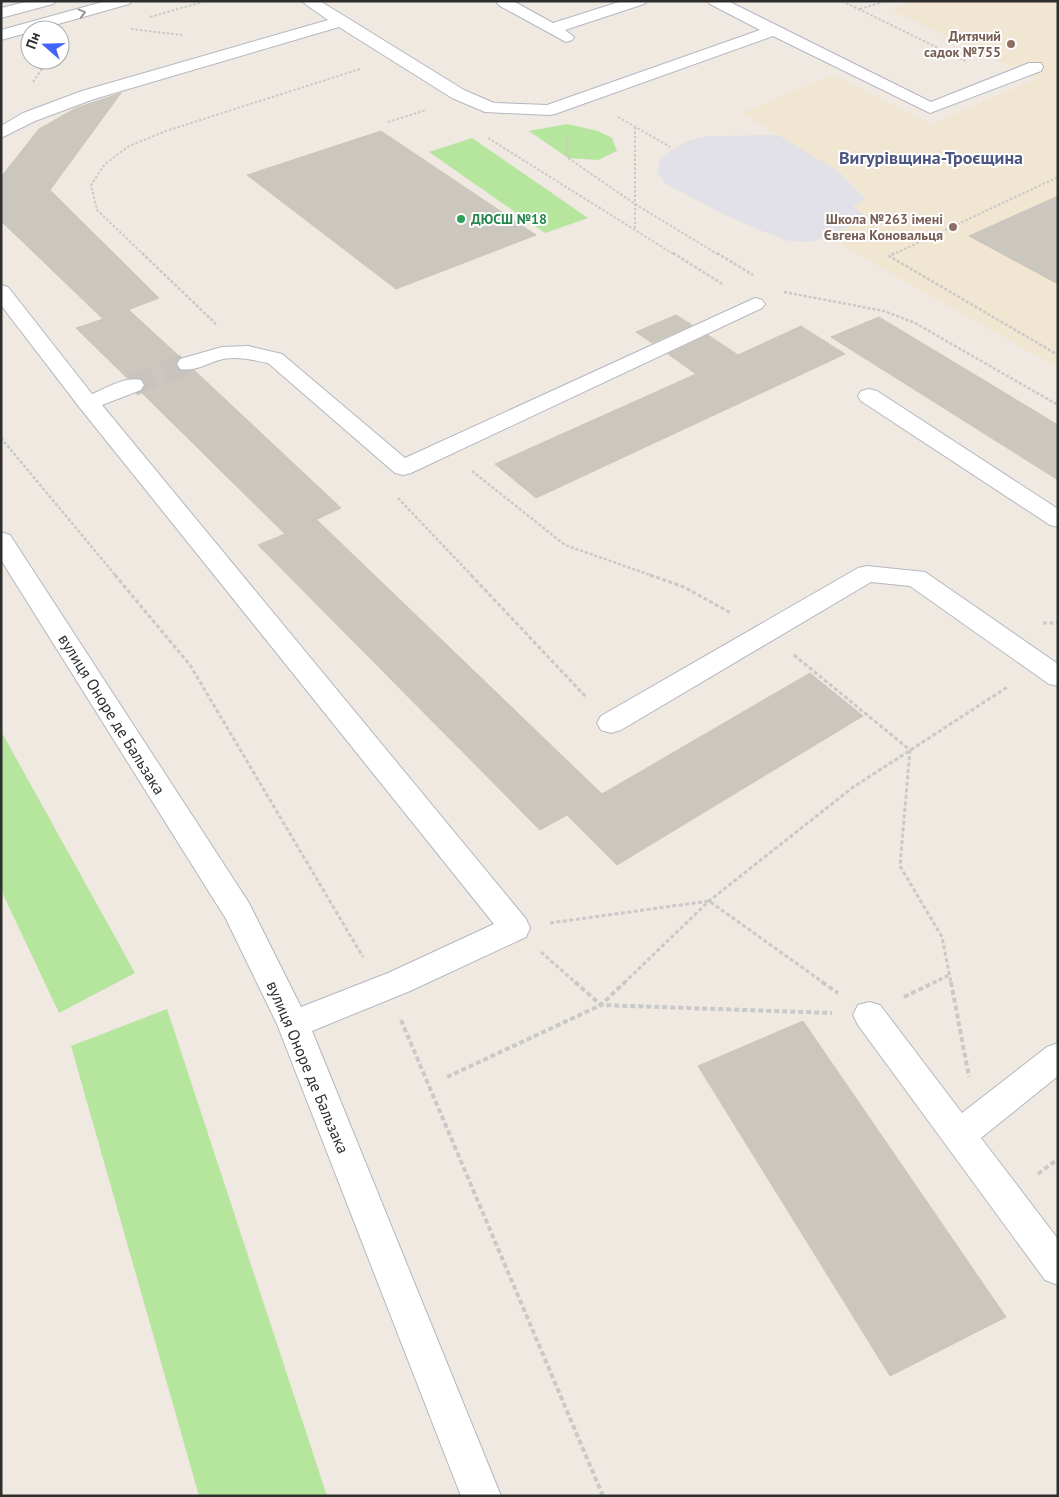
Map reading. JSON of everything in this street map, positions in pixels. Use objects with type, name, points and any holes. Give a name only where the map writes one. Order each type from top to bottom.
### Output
[{"type":"street","points":[[8,8],[48,1]]},
{"type":"street","points":[[1,35],[124,1]]},
{"type":"street","points":[[309,1],[458,94],[491,108],[549,110],[774,30]]},
{"type":"street","points":[[551,29],[639,1]]},
{"type":"street","points":[[715,1],[930,108],[1035,68]]},
{"type":"street","points":[[504,3],[566,37]]},
{"type":"street","points":[[1,133],[29,116],[88,95],[342,21]]},
{"type":"street","points":[[1,291],[88,403],[515,928],[383,989],[293,1024]]},
{"type":"street","points":[[188,364],[222,353],[243,352],[275,358],[403,468],[755,304]]},
{"type":"street","points":[[88,403],[133,384]]},
{"type":"street","points":[[869,396],[1058,520]]},
{"type":"street","name":"вулиця Оноре де Бальзака","points":[[1,540],[238,912],[293,1024],[481,1496]]},
{"type":"street","points":[[611,723],[867,574],[916,578],[1049,671]]},
{"type":"street","points":[[869,1014],[968,1127],[1058,1268]]},
{"type":"street","points":[[968,1127],[1058,1057]]},
{"type":"path","points":[[842,1],[1004,80]]},
{"type":"path","points":[[859,10],[886,1]]},
{"type":"path","points":[[243,352],[97,210],[91,185],[105,164],[129,146],[138,142],[166,131],[398,56]]},
{"type":"path","points":[[584,97],[670,147]]},
{"type":"path","points":[[566,104],[568,158],[635,204],[779,290],[884,311],[915,323],[1058,405]]},
{"type":"path","points":[[635,229],[636,127]]},
{"type":"path","points":[[486,137],[755,304],[779,290]]},
{"type":"path","points":[[1058,177],[889,256],[1058,355]]},
{"type":"path","points":[[1,438],[190,665],[400,1018],[603,1496]]},
{"type":"path","points":[[443,449],[565,545],[684,587],[766,633],[910,750]]},
{"type":"path","points":[[403,468],[388,487],[611,723]]},
{"type":"path","points":[[447,1077],[601,1006],[709,901],[852,788],[910,750],[1049,671]]},
{"type":"path","points":[[910,750],[900,866],[942,937],[949,975],[968,1127]]},
{"type":"path","points":[[515,928],[709,901],[869,1014]]},
{"type":"path","points":[[515,928],[601,1006],[869,1014],[949,975]]},
{"type":"shaded area","name":"Школа №263 імені Євгена Коновальця","points":[[914,1],[1058,1],[1058,368],[827,237],[869,218],[853,206],[866,199],[840,172],[742,113],[832,75],[931,125],[1036,79],[891,10]]},
{"type":"shaded area","points":[[778,135],[840,172],[866,199],[853,206],[869,218],[811,242],[789,241],[721,213],[666,184],[658,174],[659,162],[669,152],[687,141],[707,136]]},
{"type":"green space","points":[[567,124],[598,131],[612,138],[617,151],[598,160],[568,158],[529,131]]},
{"type":"green space","points":[[472,138],[588,218],[545,233],[429,152]]},
{"type":"green space","points":[[1,731],[135,973],[59,1013],[1,890]]},
{"type":"green space","points":[[167,1009],[327,1496],[199,1496],[71,1046]]},
{"type":"building","points":[[121,93],[50,190],[159,298],[117,314],[129,310],[180,357],[175,363],[178,370],[194,370],[341,508],[290,532],[317,520],[602,794],[810,673],[863,716],[617,865],[567,815],[540,830],[258,545],[285,534],[141,392],[146,386],[143,379],[127,378],[76,328],[103,319],[1,221],[1,177],[39,129],[76,108]]},
{"type":"building","name":"ДЮСШ №18","points":[[381,131],[536,235],[396,289],[247,175]]},
{"type":"building","points":[[1058,196],[1058,284],[969,236]]},
{"type":"building","points":[[676,315],[692,325],[652,343],[636,332]]},
{"type":"building","points":[[879,317],[1058,425],[1058,480],[831,337]]},
{"type":"building","points":[[801,326],[845,354],[536,498],[495,464],[696,374],[668,354],[708,335],[738,355]]},
{"type":"building","points":[[803,1021],[1006,1317],[890,1376],[698,1066]]},
{"type":"tunnel","points":[[133,385],[188,364]]},
{"type":"place","name":"Дитячий садок №755","points":[[1011,44]]},
{"type":"place","name":"ДЮСШ №18","points":[[461,219]]},
{"type":"place","name":"Школа №263 імені Євгена Коновальця","points":[[953,227]]},
{"type":"district","name":"Вигурівщина-Троєщина","points":[[931,157]]}]
